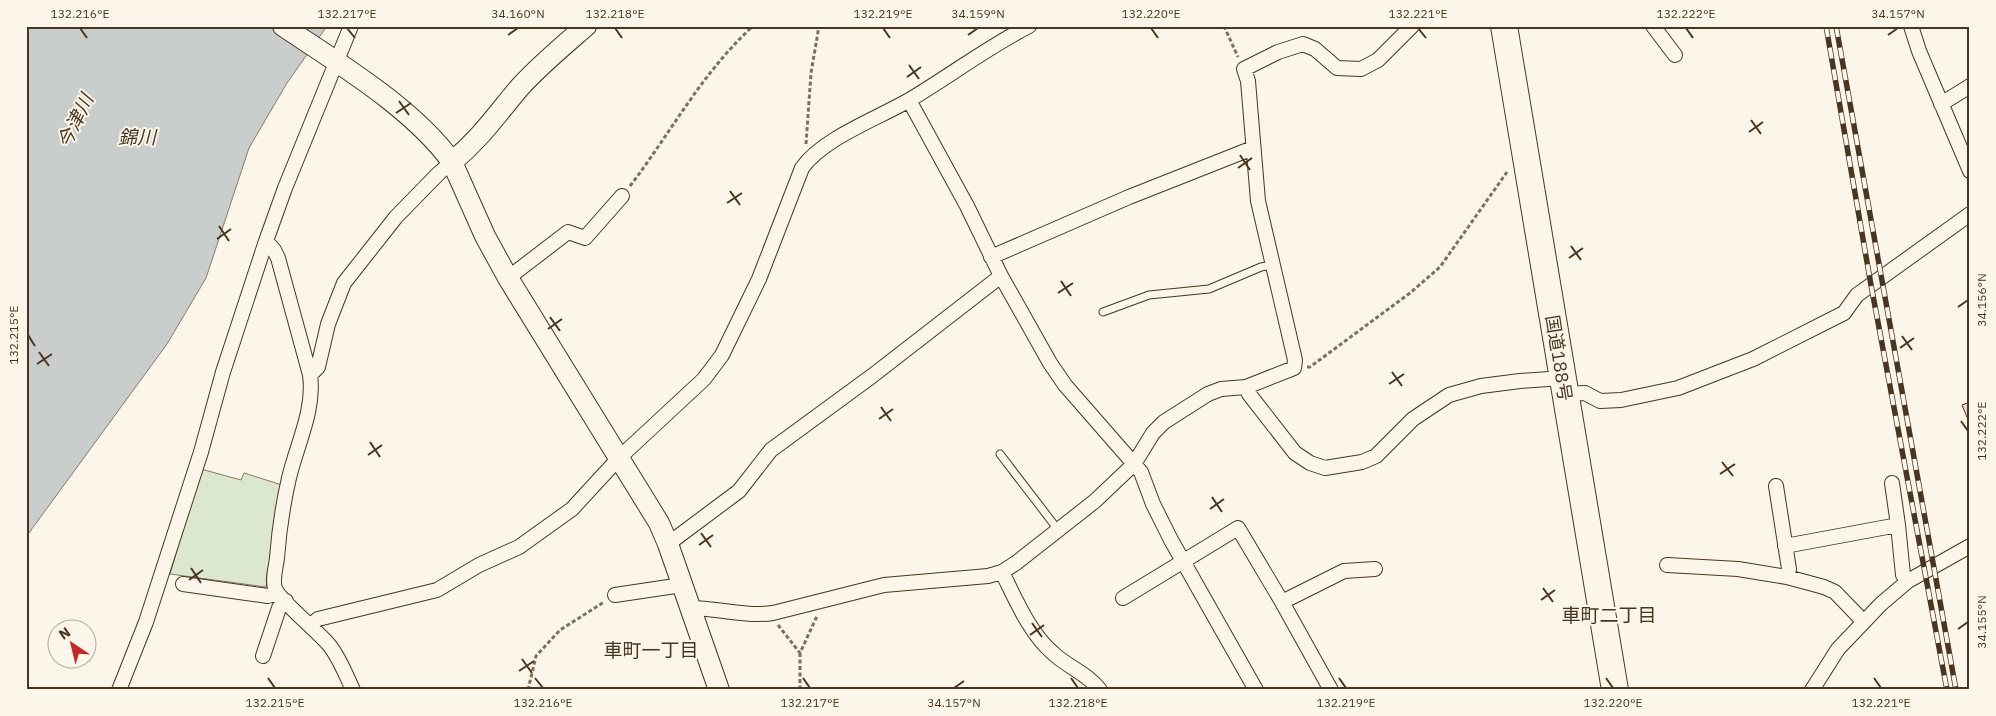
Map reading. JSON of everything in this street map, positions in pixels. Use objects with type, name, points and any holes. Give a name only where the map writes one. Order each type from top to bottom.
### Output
[{"type":"highway","name":"国道188号","points":[[1504,26],[1615,690]]},
{"type":"street","points":[[283,26],[378,92],[419,126],[444,151],[452,162],[485,236],[508,278],[647,502],[668,544],[719,690]]},
{"type":"street","points":[[120,690],[149,613],[201,452],[223,372],[266,242],[330,59],[351,26]]},
{"type":"street","points":[[310,374],[318,367],[328,324],[344,283],[396,217],[439,173],[490,126],[520,87],[550,56],[586,26]]},
{"type":"street","points":[[311,625],[318,619],[437,590],[480,565],[519,546],[572,509],[619,458],[704,379],[722,355],[759,279],[802,168],[808,159],[837,140],[909,100],[1029,26]]},
{"type":"street","points":[[690,608],[708,608],[749,615],[773,613],[884,586],[988,576],[1002,572],[1059,531],[1095,501],[1134,464],[1154,433],[1164,422],[1208,394],[1221,389],[1246,387],[1294,368],[1295,360],[1258,201],[1248,81],[1244,69],[1278,52],[1303,44],[1315,49],[1337,68],[1361,69],[1378,60],[1412,26]]},
{"type":"street","points":[[1653,26],[1675,55]]},
{"type":"street","points":[[1912,26],[1918,50],[1970,171]]},
{"type":"street","points":[[1941,104],[1970,86]]},
{"type":"street","points":[[909,100],[967,206],[1001,276],[1050,363],[1065,385],[1141,472],[1153,504],[1256,690]]},
{"type":"street","points":[[991,257],[1129,197],[1253,148]]},
{"type":"street","points":[[508,278],[568,232],[585,238],[622,196]]},
{"type":"street","points":[[1246,387],[1249,394],[1295,454],[1310,463],[1325,468],[1362,462],[1376,456],[1385,449],[1395,435],[1412,419],[1449,395],[1481,386],[1520,380],[1564,386],[1585,393],[1600,401],[1621,400],[1678,388],[1753,359],[1844,313],[1857,295],[1970,214]]},
{"type":"street","points":[[266,242],[274,250],[278,258],[310,374],[312,391],[307,417],[289,479],[278,540],[274,586],[281,597],[330,646],[353,690]]},
{"type":"street","points":[[668,544],[739,491],[771,450],[872,376],[1001,276]]},
{"type":"street","points":[[1892,483],[1903,575],[1908,581]]},
{"type":"street","points":[[1776,486],[1789,569],[1787,577]]},
{"type":"street","points":[[1785,546],[1898,526]]},
{"type":"street","points":[[1123,598],[1238,528],[1331,690]]},
{"type":"street","points":[[1812,690],[1838,649],[1863,622],[1908,581],[1970,546]]},
{"type":"street","points":[[1667,565],[1738,569],[1787,577],[1835,592],[1863,622]]},
{"type":"street","points":[[1282,602],[1344,571],[1375,569]]},
{"type":"street","points":[[1002,572],[1025,615],[1044,644],[1055,655],[1087,677],[1100,690]]},
{"type":"street","points":[[183,584],[281,597]]},
{"type":"street","points":[[615,595],[682,585]]},
{"type":"street","points":[[263,656],[281,597]]},
{"type":"lane","points":[[1103,312],[1149,295],[1208,289],[1261,267],[1273,265]]},
{"type":"lane","points":[[1000,454],[1059,531]]},
{"type":"path","points":[[622,196],[695,91],[734,44],[753,26]]},
{"type":"path","points":[[808,159],[805,148],[811,73],[819,26]]},
{"type":"path","points":[[1224,26],[1244,69]]},
{"type":"path","points":[[1294,368],[1310,367],[1410,293],[1440,267],[1512,165],[1526,158]]},
{"type":"path","points":[[528,690],[536,656],[560,630],[615,595]]},
{"type":"path","points":[[800,690],[800,653],[819,612],[818,602]]},
{"type":"path","points":[[773,613],[778,625],[800,653]]},
{"type":"green space","points":[[201,469],[241,480],[244,473],[282,485],[266,587],[170,574]]},
{"type":"water","name":"錦川","points":[[26,26],[327,26],[287,83],[249,148],[206,278],[167,344],[26,537]]},
{"type":"building","points":[[1970,402],[1970,421],[1969,422],[1962,405]]},
{"type":"railway","points":[[1826,26],[1871,285],[1947,690]]},
{"type":"railway","points":[[1836,26],[1956,690]]},
{"type":"district","name":"車町二丁目","points":[[1609,615]]},
{"type":"district","name":"車町一丁目","points":[[651,650]]},
{"type":"water label","name":"今津川","points":[[75,121]]}]
